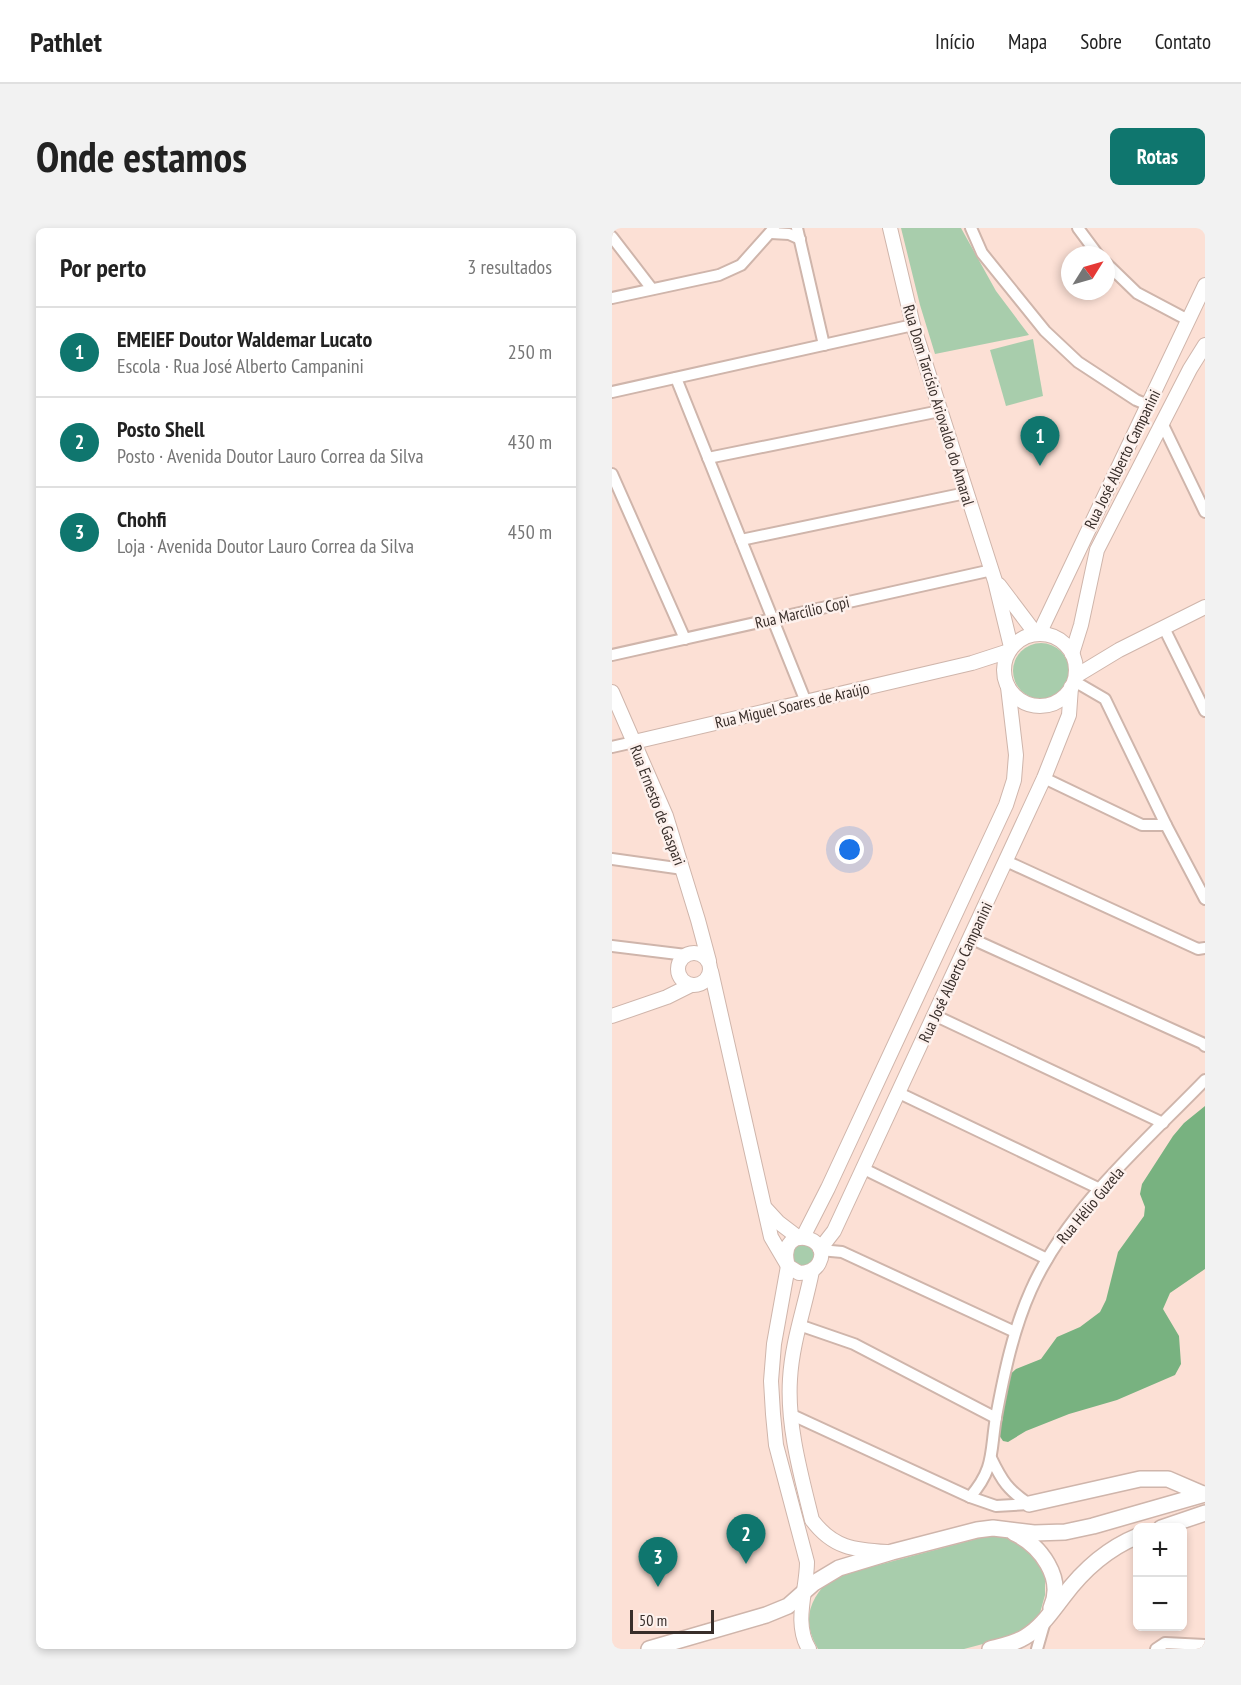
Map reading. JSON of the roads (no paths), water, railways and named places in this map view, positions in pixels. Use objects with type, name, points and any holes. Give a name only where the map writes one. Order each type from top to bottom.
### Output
[{"type":"main road","points":[[1029,1504],[1140,1479],[1168,1479],[1204,1494]]},
{"type":"main road","points":[[649,1649],[766,1615],[788,1606],[814,1583],[839,1568],[892,1552],[977,1530],[1065,1532],[1204,1494]]},
{"type":"main road","points":[[1174,1523],[1205,1513]]},
{"type":"main road","points":[[1006,1529],[1030,1542],[1041,1553],[1051,1569],[1055,1587],[1053,1603],[1046,1618]]},
{"type":"main road","points":[[990,1649],[1026,1637],[1046,1618],[1095,1561],[1117,1544],[1133,1538]]},
{"type":"street","name":"Rua Dom Tarcísio Ariovaldo do Amaral","points":[[890,228],[913,325],[993,576],[1010,649]]},
{"type":"street","points":[[971,228],[982,253],[1045,331],[1078,362],[1136,400],[1148,405]]},
{"type":"street","points":[[1078,228],[1091,246]]},
{"type":"street","points":[[612,298],[719,275],[741,265],[773,231],[799,234],[824,345]]},
{"type":"street","points":[[612,237],[652,289]]},
{"type":"street","points":[[1115,272],[1137,293],[1188,320]]},
{"type":"street","name":"Rua José Alberto Campanini","points":[[1038,634],[1205,285]]},
{"type":"street","points":[[612,392],[913,325]]},
{"type":"street","name":"Rua José Alberto Campanini","points":[[1073,656],[1097,549],[1205,345]]},
{"type":"street","points":[[676,378],[806,702]]},
{"type":"street","points":[[708,458],[940,411]]},
{"type":"street","points":[[1162,423],[1205,512]]},
{"type":"street","points":[[612,474],[685,639]]},
{"type":"street","points":[[741,540],[966,493]]},
{"type":"street","name":"Rua Dom Tarcísio Ariovaldo do Amaral","points":[[993,576],[1038,634]]},
{"type":"street","name":"Rua Marcílio Copi","points":[[612,656],[772,618],[993,576]]},
{"type":"street","points":[[972,663],[985,665],[993,670],[1016,697],[1027,704],[1040,706],[1052,704],[1063,697],[1074,681],[1119,650],[1205,607]]},
{"type":"street","points":[[1164,628],[1205,711]]},
{"type":"street","points":[[1007,684],[1005,661],[1010,649],[1027,636],[1038,634],[1052,636],[1064,643],[1073,656],[1074,681]]},
{"type":"street","name":"Rua Miguel Soares de Araújo","points":[[612,747],[972,663],[1010,649]]},
{"type":"street","points":[[1073,656],[1119,650]]},
{"type":"street","points":[[1074,681],[1105,699],[1205,899]]},
{"type":"street","name":"Rua José Alberto Campanini","points":[[820,1250],[834,1232],[864,1169],[1044,778],[1069,715],[1074,681]]},
{"type":"street","name":"Rua José Alberto Campanini","points":[[801,1238],[828,1188],[1006,805],[1014,780],[1016,755],[1007,684]]},
{"type":"street","name":"Rua Ernesto de Gaspari","points":[[612,692],[666,816],[683,868],[710,966],[771,1237],[788,1264]]},
{"type":"street","points":[[1044,778],[1142,825],[1166,825]]},
{"type":"street","points":[[612,859],[683,868]]},
{"type":"street","points":[[1006,861],[1198,950],[1205,948]]},
{"type":"street","name":"Rua Ernesto de Gaspari","points":[[686,956],[698,920]]},
{"type":"street","points":[[970,938],[1205,1046]]},
{"type":"street","points":[[612,946],[686,956],[702,954],[710,966],[706,980],[690,982],[667,998],[612,1016]]},
{"type":"street","points":[[686,956],[678,969],[690,982]]},
{"type":"street","name":"Rua Ernesto de Gaspari","points":[[690,982],[721,1014]]},
{"type":"street","points":[[934,1015],[1163,1123]]},
{"type":"street","name":"Rua Hélio Guzela","points":[[970,1497],[987,1473],[996,1418],[1015,1332],[1031,1291],[1047,1259],[1070,1223],[1100,1189],[1205,1080]]},
{"type":"street","points":[[898,1093],[1100,1189]]},
{"type":"street","points":[[864,1169],[1047,1259]]},
{"type":"street","points":[[765,1207],[778,1222],[801,1238],[816,1243],[820,1250],[821,1258],[818,1266],[812,1271],[799,1273],[788,1264]]},
{"type":"street","points":[[801,1238],[792,1241],[785,1255],[788,1264],[774,1344],[771,1381],[776,1445],[807,1562],[801,1628],[809,1649]]},
{"type":"street","points":[[820,1250],[842,1252],[1015,1332]]},
{"type":"street","points":[[812,1271],[799,1325],[790,1379],[790,1414],[812,1520],[822,1533],[839,1544],[858,1550],[892,1552]]},
{"type":"street","points":[[799,1325],[854,1344],[996,1418]]},
{"type":"street","points":[[790,1414],[970,1497],[996,1506],[1029,1504]]},
{"type":"street","points":[[991,1458],[1001,1480],[1012,1492],[1029,1504]]},
{"type":"street","points":[[1037,1649],[1046,1618]]},
{"type":"street","points":[[1156,1649],[1165,1643],[1205,1644]]},
{"type":"place","name":"EMEIEF Doutor Waldemar Lucato","points":[[1040,466]]},
{"type":"place","name":"Posto Shell","points":[[746,1564]]},
{"type":"place","name":"Chohfi","points":[[658,1587]]}]
